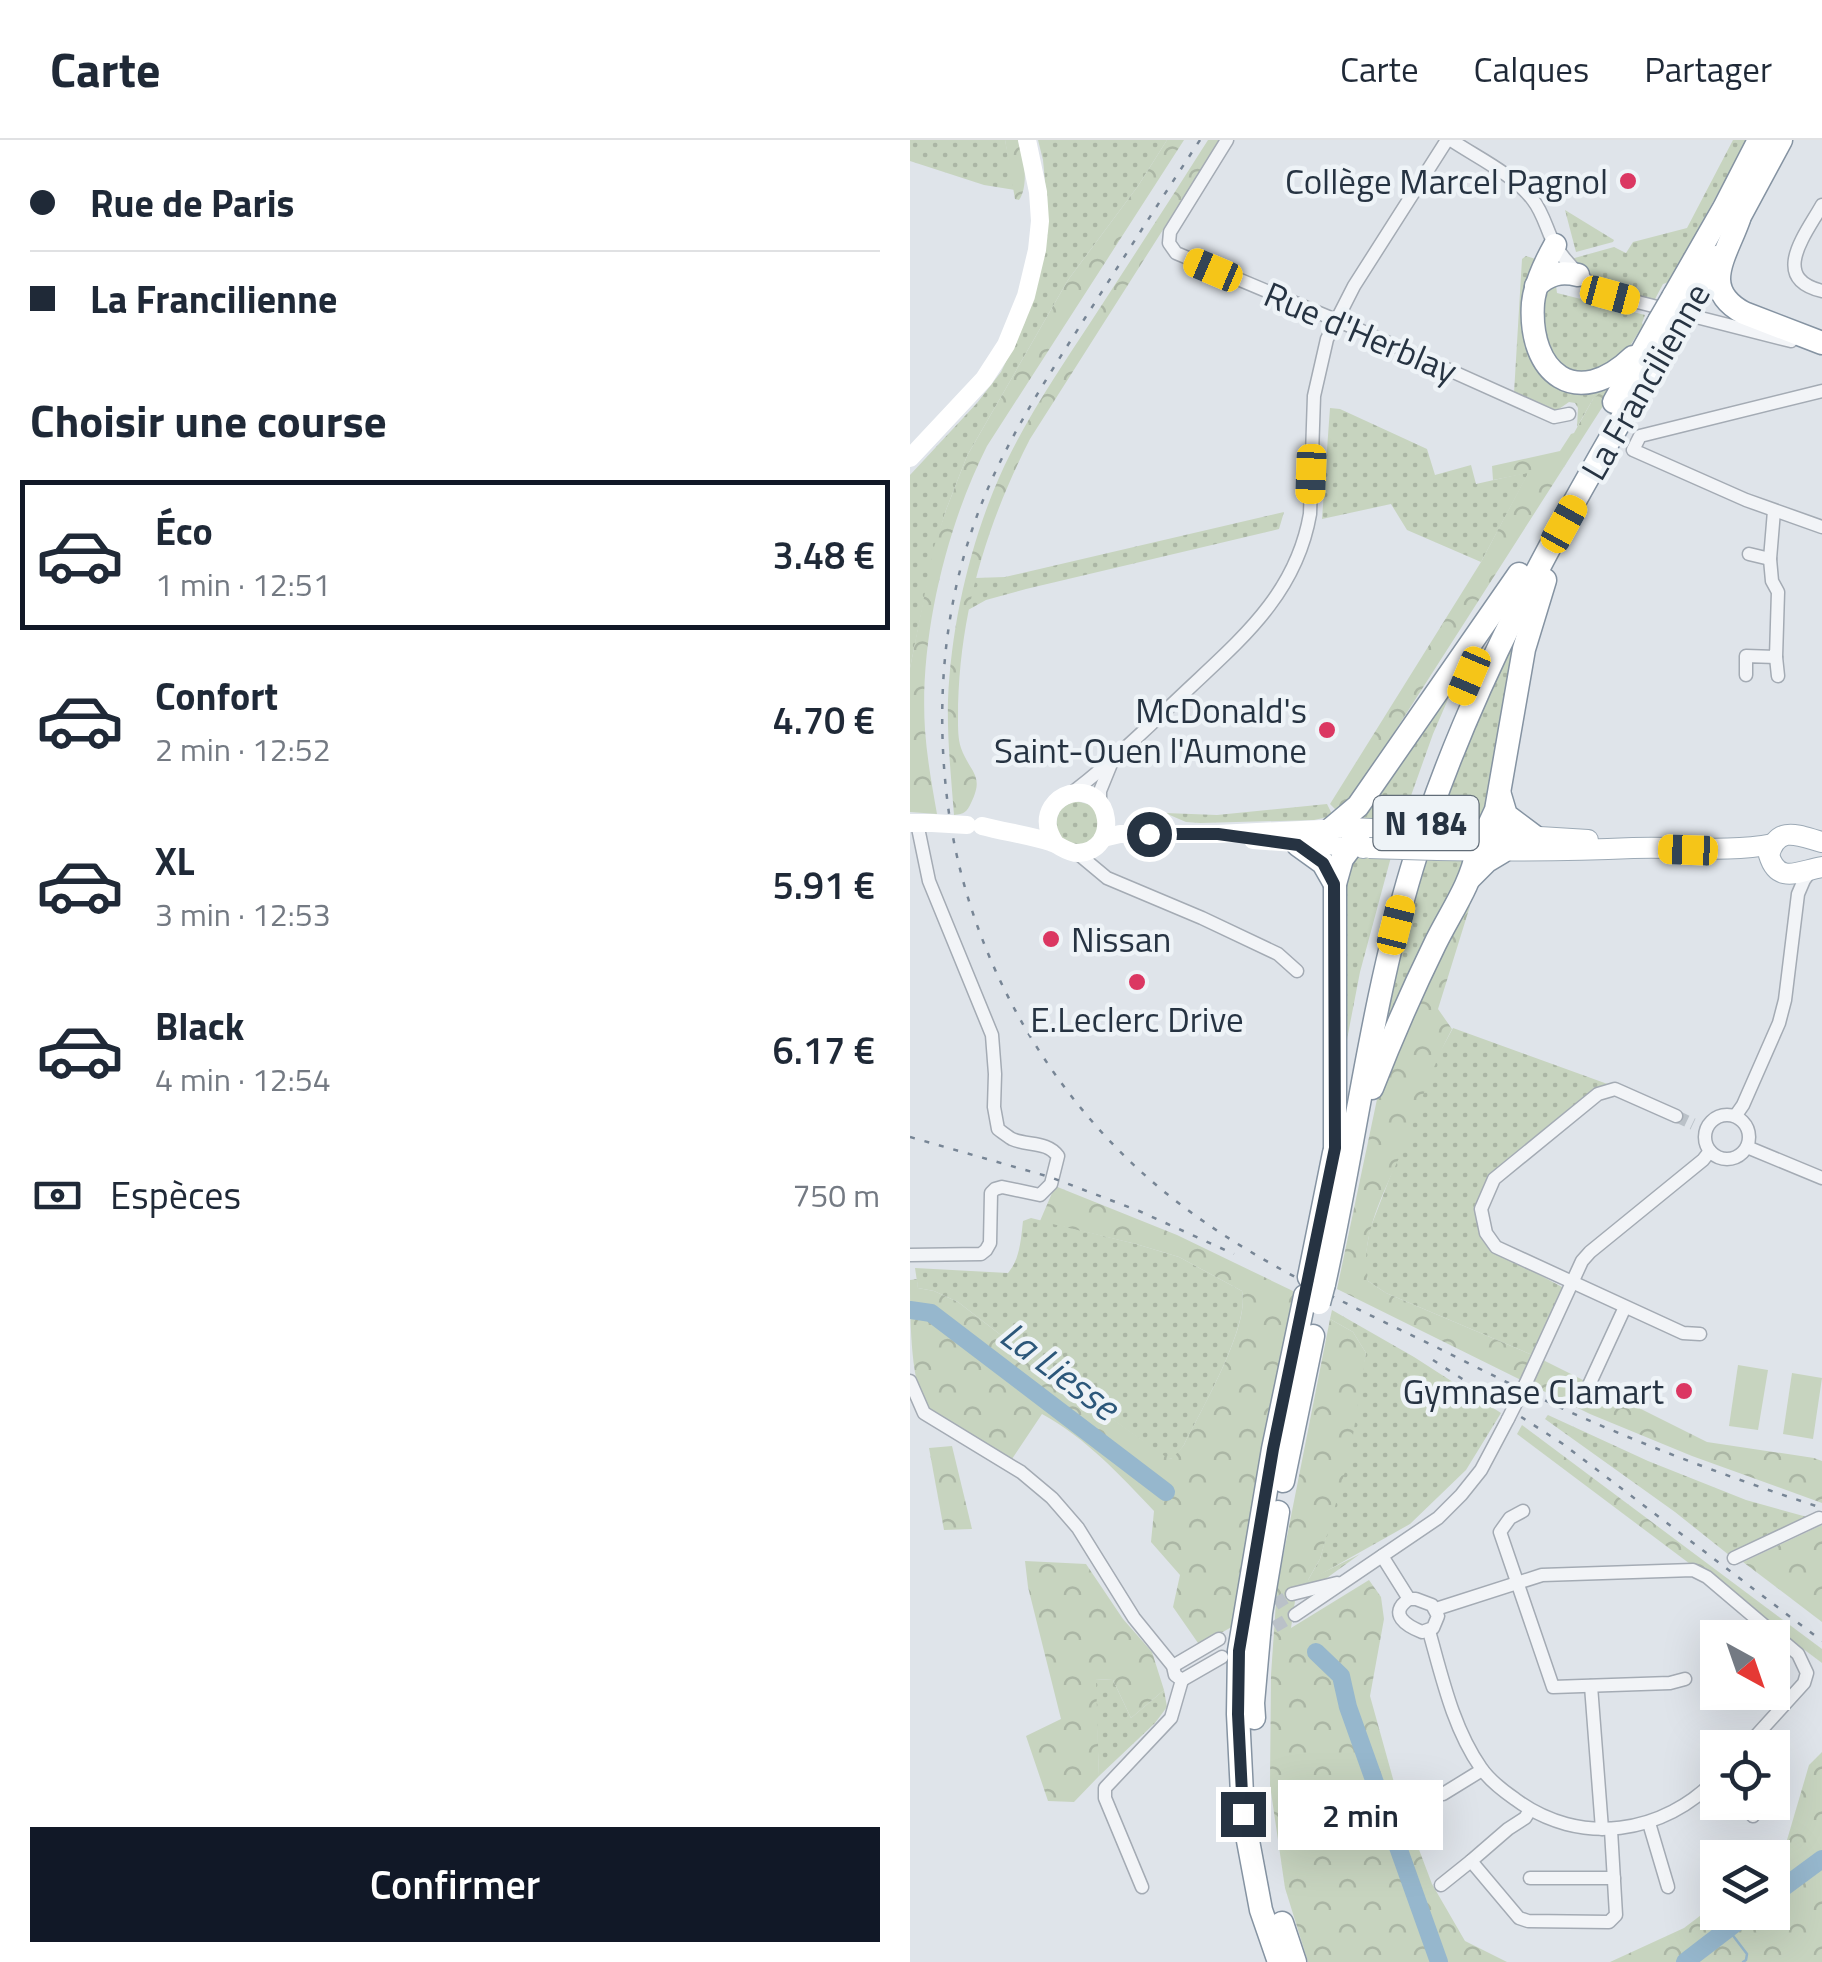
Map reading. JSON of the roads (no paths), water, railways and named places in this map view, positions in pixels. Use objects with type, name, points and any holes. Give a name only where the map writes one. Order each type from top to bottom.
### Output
[{"type":"highway","name":"La Francilienne","points":[[1343,1145],[1391,945],[1426,825],[1481,682],[1759,140]]},
{"type":"highway","name":"La Francilienne","points":[[1278,1962],[1261,1910],[1243,1814],[1239,1651],[1273,1449],[1314,1290],[1338,1222],[1343,1145],[1372,966],[1398,865],[1454,712],[1520,574],[1669,317],[1739,219],[1781,140]]},
{"type":"highway","points":[[1739,219],[1718,278],[1726,301],[1744,314],[1822,346]]},
{"type":"highway","points":[[1555,245],[1536,286],[1533,319],[1535,344],[1546,364],[1563,378],[1591,383],[1610,376],[1669,317]]},
{"type":"highway","points":[[1536,286],[1556,273],[1578,274]]},
{"type":"highway","points":[[1470,878],[1463,841],[1493,819],[1524,648],[1564,524]]},
{"type":"highway","points":[[1343,1145],[1334,884],[1342,859],[1362,834],[1520,574]]},
{"type":"highway","points":[[1500,792],[1506,816],[1534,836]]},
{"type":"highway","points":[[1298,845],[1323,863],[1334,884]]},
{"type":"highway","points":[[1343,1145],[1448,918],[1470,878],[1502,852]]},
{"type":"highway","name":"La Francilienne","points":[[1295,1962],[1276,1904],[1258,1813],[1253,1704],[1262,1612],[1314,1290]]},
{"type":"main road","points":[[910,458],[957,406],[1008,316],[1027,242],[1034,172],[1028,140]]},
{"type":"main road","points":[[1170,833],[1120,826],[1087,794],[1071,794],[1056,802],[1048,818],[1048,830],[1056,843],[1077,853],[1089,851],[1120,834],[1170,833],[1362,834],[1463,841],[1534,836],[1635,848]]},
{"type":"main road","points":[[1100,842],[1107,827],[1103,809]]},
{"type":"main road","points":[[920,823],[974,826],[1035,823],[1048,818]]},
{"type":"main road","points":[[974,826],[1056,843]]},
{"type":"main road","points":[[1218,834],[1298,845],[1362,834]]},
{"type":"main road","points":[[1776,861],[1780,837],[1792,834],[1822,842]]},
{"type":"main road","points":[[1463,841],[1502,852],[1688,850],[1776,861],[1792,874],[1817,868]]},
{"type":"street","name":"Rue d'Herblay","points":[[1227,140],[1170,232],[1169,244],[1176,254],[1554,417],[1569,414]]},
{"type":"street","points":[[1071,794],[1112,762],[1250,629],[1291,574],[1310,514],[1314,396],[1334,320],[1449,140],[1524,190],[1539,208],[1555,245],[1578,274],[1610,295],[1822,346]]},
{"type":"street","points":[[1822,205],[1794,256],[1796,274],[1807,288],[1822,291]]},
{"type":"street","points":[[1822,391],[1640,436],[1634,450],[1822,527]]},
{"type":"street","points":[[1774,510],[1770,559],[1772,581],[1778,592],[1778,676]]},
{"type":"street","points":[[1748,554],[1770,559]]},
{"type":"street","points":[[1746,675],[1746,656],[1776,657]]},
{"type":"street","points":[[1103,809],[1102,784],[1112,762]]},
{"type":"street","points":[[910,1255],[981,1254],[990,1244],[991,1193],[1002,1187],[1035,1195],[1044,1193],[1051,1184],[1058,1156],[1048,1147],[1011,1139],[998,1129],[992,1035],[930,881],[920,823]]},
{"type":"street","points":[[1093,865],[1092,854],[1100,842]]},
{"type":"street","points":[[1077,853],[1107,878],[1278,954],[1297,971]]},
{"type":"street","points":[[1776,861],[1798,894]]},
{"type":"street","points":[[1736,1115],[1779,1024],[1798,894],[1804,880],[1817,868]]},
{"type":"street","points":[[1676,1116],[1615,1089],[1598,1094],[1494,1179],[1481,1209],[1486,1233],[1496,1247],[1682,1333],[1700,1334]]},
{"type":"street","points":[[1736,1115],[1749,1132],[1747,1147],[1728,1159],[1716,1156],[1700,1127],[1718,1116],[1736,1115]]},
{"type":"street","points":[[1747,1147],[1822,1178]]},
{"type":"street","points":[[1294,1615],[1438,1518],[1461,1495],[1496,1446],[1582,1261],[1710,1151]]},
{"type":"street","points":[[1589,1386],[1626,1307]]},
{"type":"street","points":[[910,1381],[924,1413],[1021,1472],[1052,1498],[1078,1528],[1134,1618],[1182,1680]]},
{"type":"street","points":[[1524,1511],[1510,1518],[1500,1532],[1553,1686],[1670,1683],[1684,1679]]},
{"type":"street","points":[[1734,1558],[1819,1518]]},
{"type":"street","points":[[1382,1556],[1409,1599]]},
{"type":"street","points":[[1436,1610],[1542,1575],[1693,1570],[1708,1577],[1798,1654],[1807,1673],[1804,1683],[1761,1730]]},
{"type":"street","points":[[1292,1594],[1344,1582]]},
{"type":"street","points":[[1416,1598],[1436,1610],[1437,1623],[1428,1631],[1406,1626],[1400,1618],[1400,1610],[1409,1599],[1416,1598]]},
{"type":"street","points":[[1428,1631],[1456,1720],[1482,1770],[1530,1810],[1556,1822],[1606,1829],[1648,1823],[1681,1808],[1700,1792]]},
{"type":"street","points":[[1173,1666],[1220,1639]]},
{"type":"street","points":[[1142,1887],[1104,1798],[1105,1788],[1171,1718],[1182,1680],[1222,1657]]},
{"type":"street","points":[[1471,1861],[1519,1918],[1528,1922],[1609,1922],[1616,1915],[1591,1686]]},
{"type":"street","points":[[1444,1794],[1482,1770]]},
{"type":"street","points":[[1441,1886],[1526,1818],[1530,1810]]},
{"type":"street","points":[[1648,1823],[1668,1887]]},
{"type":"street","points":[[1530,1878],[1614,1878]]},
{"type":"waterway","name":"La Liesse","points":[[910,1310],[931,1313],[1166,1492]]},
{"type":"waterway","name":"La Liesse","points":[[1316,1652],[1341,1676],[1348,1707],[1439,1962]]},
{"type":"waterway","name":"La Liesse","points":[[1790,1883],[1822,1859]]},
{"type":"waterway","name":"La Liesse","points":[[1685,1962],[1727,1930]]},
{"type":"waterway","points":[[1729,1930],[1747,1954],[1743,1962]]},
{"type":"tunnel","points":[[1676,1116],[1693,1124]]},
{"type":"tunnel","points":[[1260,1614],[1292,1594]]},
{"type":"tunnel","points":[[1259,1636],[1295,1615]]},
{"type":"railway","points":[[1200,140],[1022,420],[983,501],[962,563],[944,666],[944,771],[958,863],[996,972],[1022,1023],[1089,1118],[1172,1198],[1235,1242],[1336,1298],[1579,1416],[1699,1465],[1822,1508]]},
{"type":"railway","points":[[910,1137],[1050,1177],[1234,1254]]},
{"type":"railway","points":[[1433,1360],[1563,1444],[1822,1641]]},
{"type":"place","name":"Collège Marcel Pagnol","points":[[1628,181]]},
{"type":"place","name":"McDonald's Saint-Ouen l'Aumone","points":[[1327,730]]},
{"type":"place","name":"Nissan","points":[[1051,939]]},
{"type":"place","name":"E.Leclerc Drive","points":[[1137,982]]},
{"type":"place","name":"Gymnase Clamart","points":[[1684,1391]]}]
